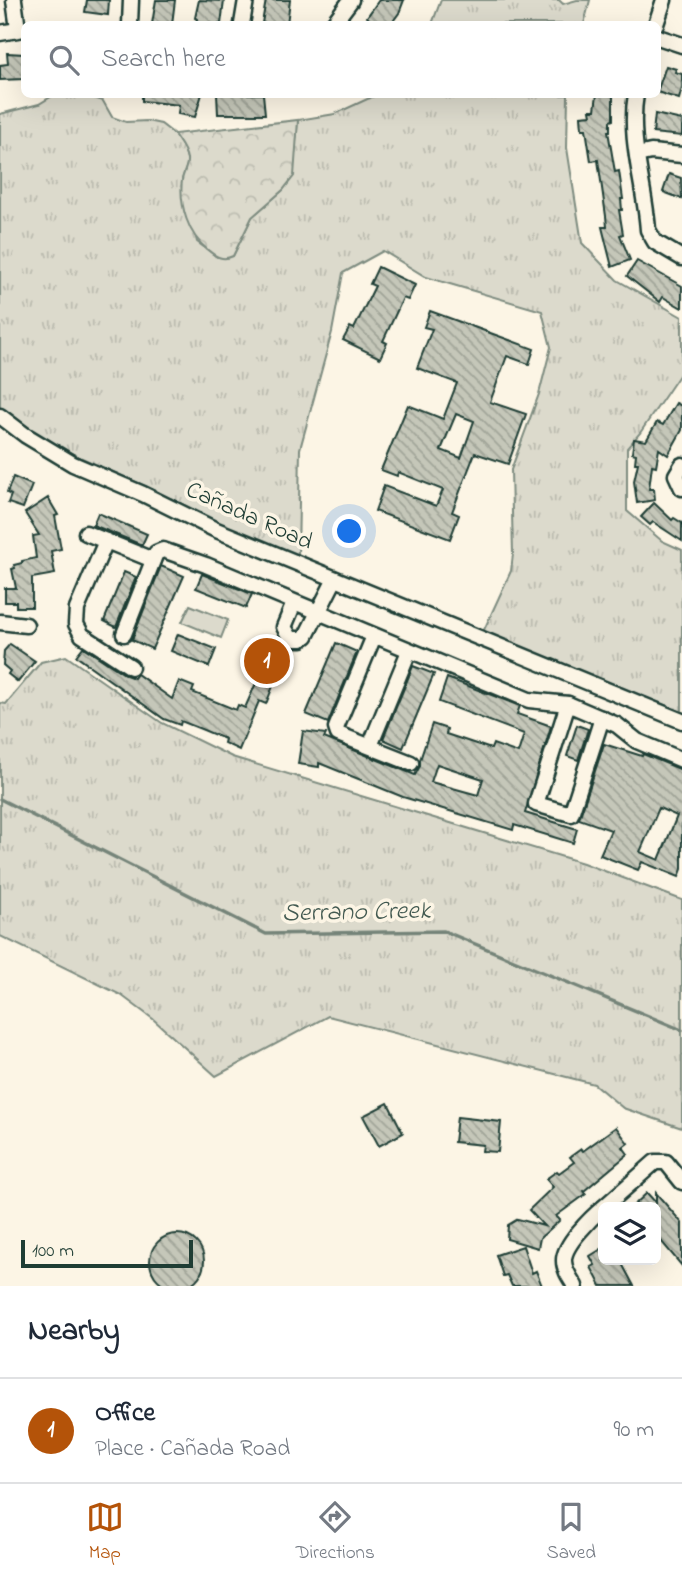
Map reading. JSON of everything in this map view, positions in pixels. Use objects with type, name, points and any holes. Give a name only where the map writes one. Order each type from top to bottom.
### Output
[{"type":"street","points":[[0,33],[21,29],[14,0]]},
{"type":"street","points":[[130,21],[131,0]]},
{"type":"street","points":[[242,21],[246,0]]},
{"type":"street","points":[[335,21],[351,0]]},
{"type":"street","points":[[657,21],[664,0]]},
{"type":"street","points":[[661,38],[682,45]]},
{"type":"street","points":[[636,98],[634,125],[637,155],[650,235],[655,242],[682,258]]},
{"type":"street","points":[[637,155],[650,152],[682,155]]},
{"type":"street","name":"Cañada Road","points":[[0,416],[25,435],[73,464],[214,529],[682,722]]},
{"type":"street","points":[[86,533],[153,560]]},
{"type":"street","points":[[106,541],[76,609],[76,624],[82,635],[131,667]]},
{"type":"street","points":[[124,634],[156,553],[163,550],[529,700],[568,704],[617,725],[637,741],[682,760]]},
{"type":"street","points":[[294,603],[284,627],[291,639],[302,639],[335,579]]},
{"type":"street","points":[[0,622],[26,625]]},
{"type":"street","points":[[374,636],[336,728],[338,734],[411,763]]},
{"type":"street","points":[[370,746],[409,651]]},
{"type":"street","points":[[568,704],[536,804],[571,814],[602,718]]},
{"type":"street","points":[[610,1202],[650,1166],[660,1162],[671,1166],[682,1182]]},
{"type":"street","points":[[575,1286],[564,1261],[566,1250],[598,1213]]},
{"type":"green space","points":[[441,0],[559,0],[563,4],[590,0],[585,21],[433,21]]},
{"type":"green space","points":[[49,98],[94,98],[103,101],[112,117],[126,122],[147,121],[161,124],[174,134],[184,149],[188,162],[182,179],[197,242],[217,257],[233,256],[252,217],[283,190],[293,176],[298,120],[335,114],[370,98],[568,98],[567,148],[582,243],[617,280],[682,317],[682,371],[627,448],[627,511],[662,541],[682,550],[682,712],[483,632],[511,571],[511,470],[539,394],[551,347],[542,311],[426,277],[383,251],[343,273],[332,332],[300,449],[298,556],[204,517],[156,491],[66,451],[0,407],[0,114],[39,104]]},
{"type":"green space","points":[[298,120],[294,176],[283,190],[252,217],[233,256],[220,258],[214,255],[201,244],[186,219],[181,190],[187,159],[174,134]]},
{"type":"green space","points":[[190,605],[228,620],[221,638],[182,622]]},
{"type":"green space","points":[[66,656],[162,723],[232,757],[583,863],[682,900],[682,1128],[623,1108],[594,1084],[328,1016],[216,1076],[153,1019],[121,995],[0,936],[0,703],[6,704],[41,662]]},
{"type":"building","points":[[87,0],[109,0],[108,15],[85,12]]},
{"type":"building","points":[[156,0],[175,0],[172,21],[152,21]]},
{"type":"building","points":[[199,0],[224,1],[221,21],[197,21]]},
{"type":"building","points":[[266,0],[290,0],[287,21],[262,21]]},
{"type":"building","points":[[379,0],[404,0],[393,21],[367,21]]},
{"type":"building","points":[[7,53],[21,54],[21,79],[0,80],[0,65],[8,64]]},
{"type":"building","points":[[666,66],[682,74],[679,99],[661,93],[661,80]]},
{"type":"building","points":[[142,98],[201,98],[195,117],[178,114],[179,105],[142,101]]},
{"type":"building","points":[[217,98],[263,98],[265,114],[218,114]]},
{"type":"building","points":[[596,98],[613,98],[613,120],[610,121],[608,131],[615,172],[619,171],[623,199],[622,210],[619,210],[623,234],[620,235],[630,260],[612,267],[602,227],[607,227],[598,160],[591,161],[586,129],[582,129],[581,116],[591,115],[590,110],[595,110]]},
{"type":"building","points":[[655,114],[682,120],[682,136],[653,133]]},
{"type":"building","points":[[669,174],[681,178],[682,199],[663,192]]},
{"type":"building","points":[[637,261],[682,286],[682,308],[663,297],[660,302],[627,276]]},
{"type":"building","points":[[378,267],[415,285],[408,300],[403,298],[383,341],[387,343],[380,358],[343,340],[350,327],[354,329],[375,286],[370,284]]},
{"type":"building","points":[[430,311],[534,349],[529,364],[507,356],[490,402],[526,414],[508,464],[475,453],[452,512],[459,515],[450,539],[375,511],[384,486],[436,506],[443,490],[398,472],[397,476],[381,470],[408,405],[443,419],[457,383],[417,368],[432,329],[424,327]],"holes":[[[456,414],[474,421],[461,458],[441,450]]]},
{"type":"building","points":[[676,403],[682,406],[682,430],[668,455],[659,449],[656,466],[652,465],[649,489],[654,489],[655,500],[637,503],[634,481],[638,463],[635,463],[636,454],[632,453],[634,439],[646,441],[657,422],[663,425]]},
{"type":"building","points":[[13,477],[32,485],[23,508],[8,503],[11,495],[7,493]]},
{"type":"building","points":[[48,498],[58,515],[55,516],[61,549],[51,551],[55,574],[32,578],[32,607],[16,607],[16,602],[5,602],[5,588],[16,588],[12,569],[15,568],[14,565],[36,558],[33,536],[39,535],[25,513]]},
{"type":"building","points":[[654,503],[672,520],[674,518],[682,523],[682,541],[653,522],[650,525],[641,517]]},
{"type":"building","points":[[98,513],[147,534],[142,545],[93,525]]},
{"type":"building","points":[[161,566],[184,576],[152,649],[132,640]]},
{"type":"building","points":[[124,572],[136,577],[116,627],[104,621]]},
{"type":"building","points":[[202,574],[252,594],[246,608],[196,588]]},
{"type":"building","points":[[178,634],[216,649],[209,667],[171,651]]},
{"type":"building","points":[[259,642],[286,653],[266,704],[259,701],[239,750],[224,743],[225,739],[201,729],[181,721],[180,725],[164,719],[76,656],[83,647],[126,675],[134,678],[137,674],[172,699],[179,681],[194,687],[192,692],[236,710],[238,705],[245,708],[260,674],[248,669]]},
{"type":"building","points":[[336,643],[357,652],[328,723],[306,714]]},
{"type":"building","points":[[10,644],[35,661],[18,682],[8,674],[10,671],[3,665],[4,651]]},
{"type":"building","points":[[413,666],[434,674],[403,748],[383,739]]},
{"type":"building","points":[[447,678],[520,706],[517,714],[551,726],[525,813],[577,829],[573,843],[514,825],[513,830],[403,797],[319,763],[319,767],[298,764],[303,731],[326,734],[324,738],[415,775],[432,724],[447,729],[446,734],[491,749],[493,744],[518,753],[524,734],[439,702]],"holes":[[[437,764],[483,779],[478,795],[431,782]]]},
{"type":"building","points":[[577,725],[588,729],[578,760],[567,756]]},
{"type":"building","points":[[604,744],[642,756],[643,754],[682,770],[682,869],[679,877],[642,862],[638,870],[600,855],[611,830],[579,819]],"holes":[[[659,808],[677,816],[659,860],[640,852]]]},
{"type":"building","points":[[388,1103],[403,1133],[379,1146],[363,1116]]},
{"type":"building","points":[[457,1117],[501,1122],[498,1152],[482,1151],[483,1145],[454,1142]]},
{"type":"building","points":[[616,1127],[628,1143],[623,1147],[628,1154],[584,1191],[586,1194],[556,1216],[560,1220],[540,1238],[538,1248],[507,1239],[508,1225],[518,1219],[544,1226],[529,1210],[553,1187],[546,1179],[574,1162],[570,1157]]},
{"type":"building","points":[[647,1193],[655,1202],[637,1202]]},
{"type":"building","points":[[656,1193],[682,1223],[682,1266],[661,1241],[661,1202],[656,1202]]},
{"type":"building","points":[[167,1236],[187,1236],[196,1242],[202,1251],[202,1271],[196,1280],[187,1286],[167,1286],[158,1280],[152,1271],[152,1251],[158,1242]]},
{"type":"building","points":[[523,1246],[532,1273],[536,1271],[542,1286],[512,1286],[507,1275],[503,1276],[496,1255]]},
{"type":"building","points":[[598,1251],[598,1265],[623,1265],[634,1286],[601,1286],[591,1267],[595,1265],[590,1256]]},
{"type":"waterway","name":"Serrano Creek","points":[[0,799],[266,934],[444,931],[682,1030]]},
{"type":"place","name":"Office","points":[[267,661]]}]
